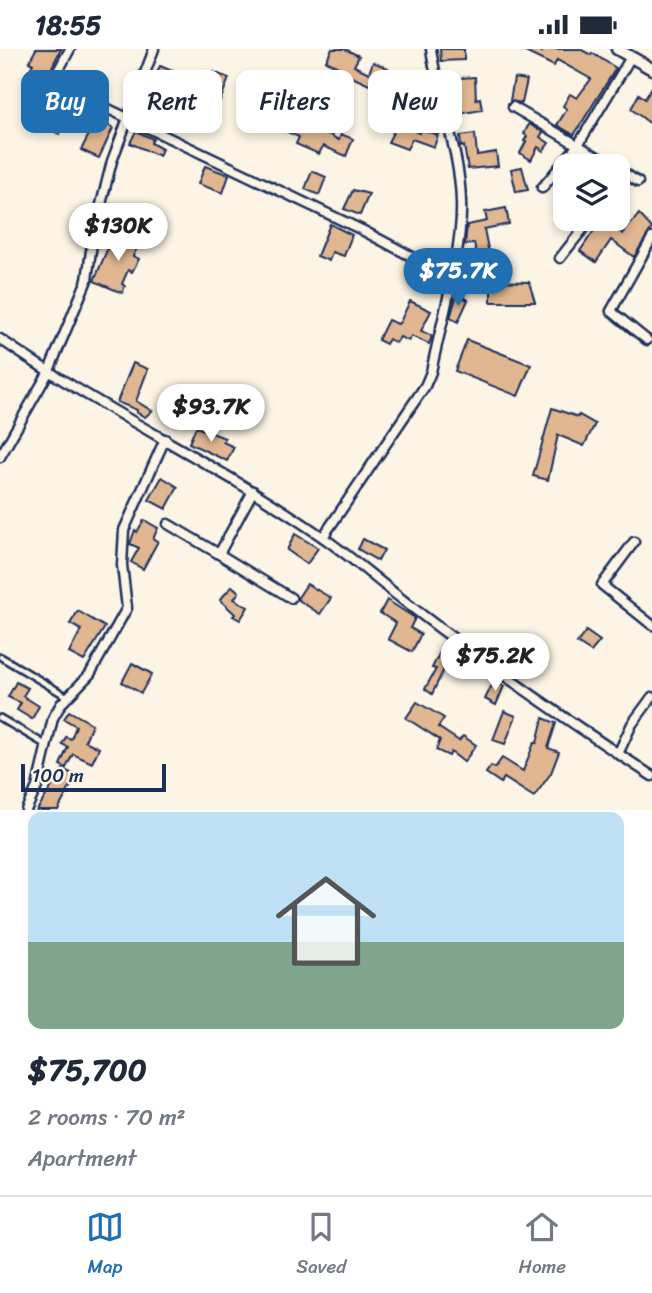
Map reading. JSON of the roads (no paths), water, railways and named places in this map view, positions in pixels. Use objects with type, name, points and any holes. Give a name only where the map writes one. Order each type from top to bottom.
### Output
[{"type":"street","points":[[60,70],[70,49]]},
{"type":"street","points":[[145,70],[153,49]]},
{"type":"street","points":[[323,537],[425,386],[431,372],[460,229],[461,202],[457,161],[430,49]]},
{"type":"street","points":[[617,49],[652,69]]},
{"type":"street","points":[[542,188],[578,145],[631,57]]},
{"type":"street","points":[[513,107],[593,154]]},
{"type":"street","points":[[0,457],[4,442],[48,373],[87,280],[100,204],[123,131]]},
{"type":"street","points":[[155,133],[362,230],[450,277]]},
{"type":"street","points":[[630,177],[638,182]]},
{"type":"street","points":[[560,258],[581,231]]},
{"type":"street","points":[[647,340],[611,311],[652,238]]},
{"type":"street","points":[[0,339],[48,373],[253,491],[323,537],[444,631],[652,776]]},
{"type":"street","points":[[26,810],[37,787],[53,718],[90,674],[127,608],[122,565],[124,530],[165,439]]},
{"type":"street","points":[[219,554],[253,491]]},
{"type":"street","points":[[168,524],[291,598]]},
{"type":"street","points":[[634,542],[602,585],[652,625]]},
{"type":"street","points":[[618,754],[632,724],[652,697]]},
{"type":"lane","points":[[1,657],[68,697]]},
{"type":"lane","points":[[0,718],[46,745]]}]
